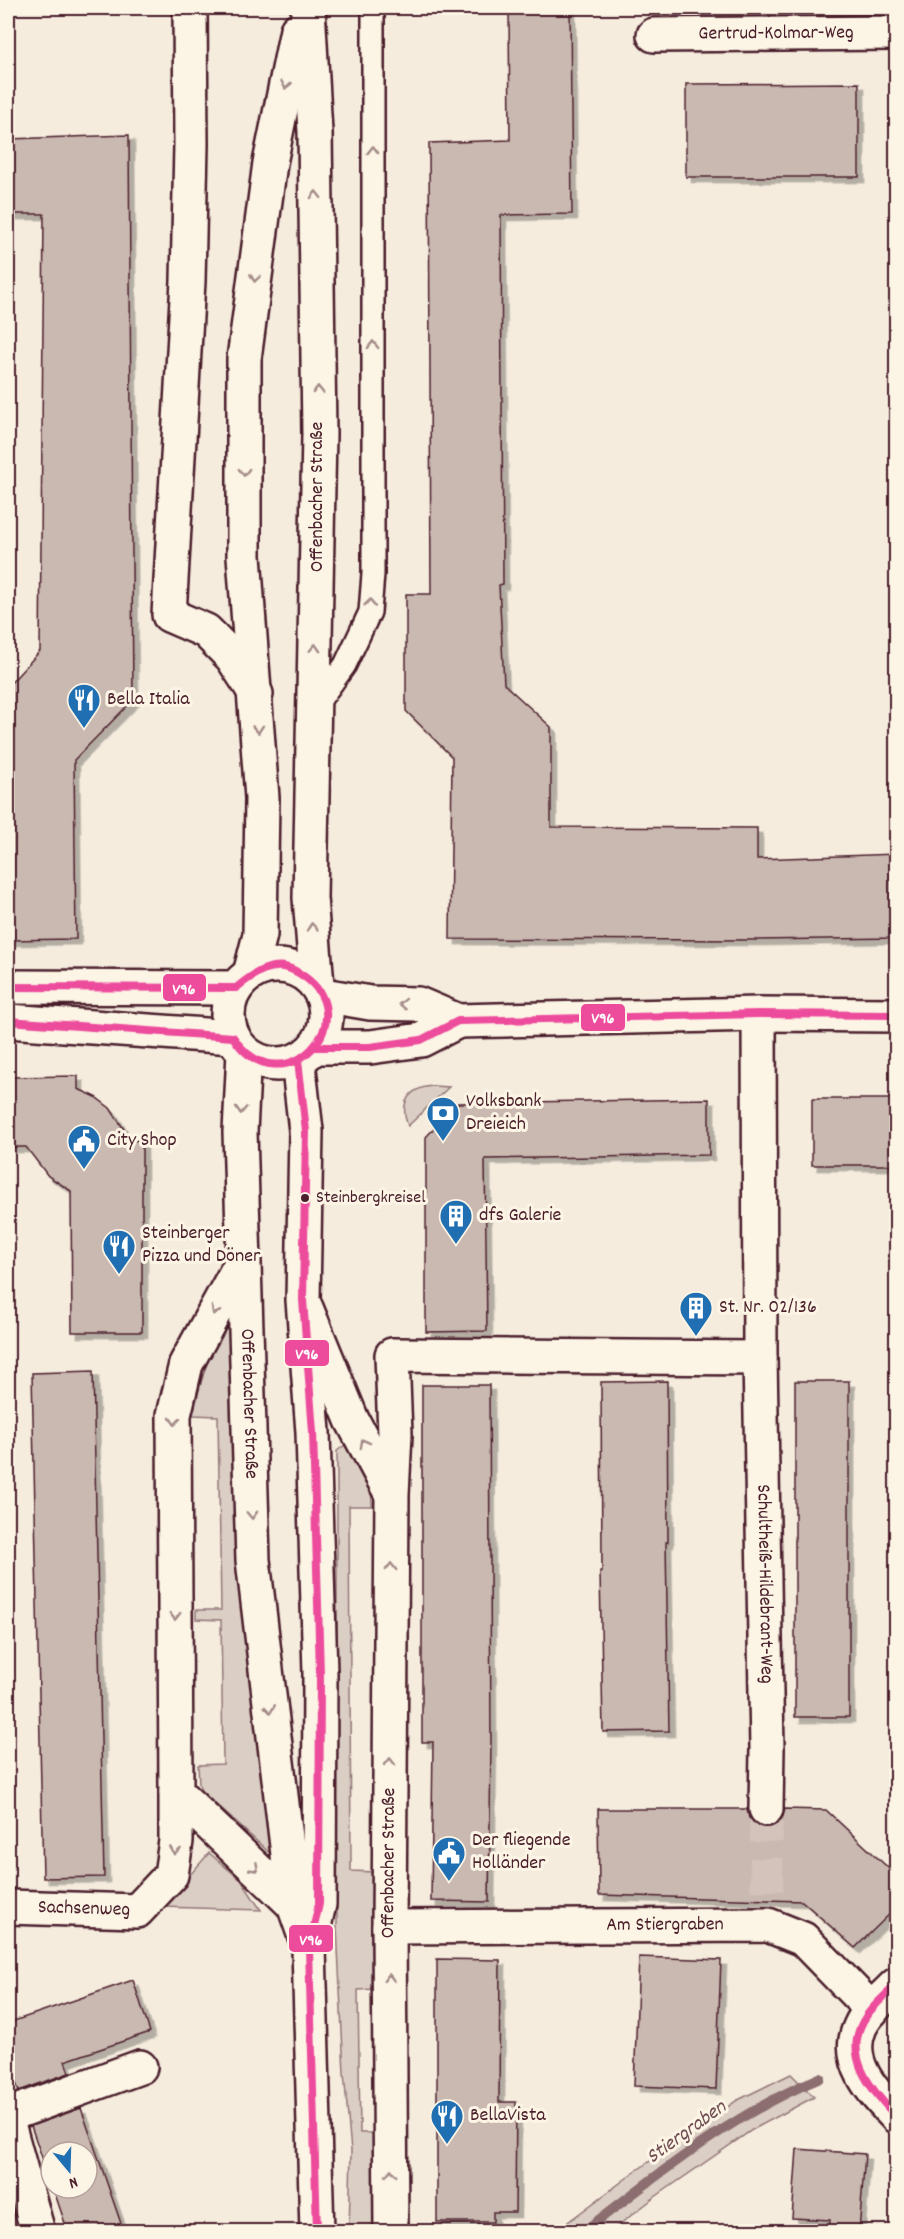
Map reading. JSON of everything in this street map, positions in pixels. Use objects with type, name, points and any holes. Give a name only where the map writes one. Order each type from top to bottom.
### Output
[{"type":"street","name":"Offenbacher Straße","points":[[190,8],[191,145],[188,281],[170,615],[206,631],[232,657],[256,694]]},
{"type":"street","name":"Offenbacher Straße","points":[[302,8],[270,163],[244,359],[244,556],[262,798],[261,898],[260,935],[243,981],[228,1010],[230,1029],[238,1044],[253,1560],[294,1905],[309,1948]]},
{"type":"street","name":"Offenbacher Straße","points":[[308,8],[315,132],[319,434],[310,898],[320,990],[327,1009],[326,1027],[307,1054],[303,1300],[313,1432],[320,1684],[319,1904],[309,1948],[317,2232]]},
{"type":"street","name":"Gertrud-Kolmar-Weg","points":[[654,35],[897,33]]},
{"type":"street","points":[[8,987],[243,981],[271,966],[287,967],[306,975],[320,990],[370,1003],[418,1004],[458,1021],[759,1014],[897,1015]]},
{"type":"street","name":"Schultheiß-Hildebrant-Weg","points":[[759,1014],[760,1358],[766,1809]]},
{"type":"street","points":[[8,1021],[238,1044],[258,1060],[271,1064],[287,1064],[307,1054],[421,1040],[458,1021]]},
{"type":"street","name":"Offenbacher Straße","points":[[243,1260],[186,1364],[174,1415],[176,1792],[294,1905]]},
{"type":"street","name":"Offenbacher Straße","points":[[303,1300],[352,1420],[392,1494]]},
{"type":"street","name":"Offenbacher Straße","points":[[391,2232],[389,1927],[392,1494],[395,1434],[392,1355],[760,1358]]},
{"type":"street","name":"Sachsenweg","points":[[8,1907],[137,1911],[171,1875],[176,1841],[176,1792]]},
{"type":"street","name":"Am Stiergraben","points":[[389,1927],[768,1912],[803,1939],[872,2010]]},
{"type":"street","points":[[897,1985],[872,2010],[860,2027],[854,2047],[860,2069],[874,2093],[897,2116]]},
{"type":"street","points":[[8,2115],[140,2067]]},
{"type":"street","points":[[8,2124],[38,2232]]},
{"type":"lane","points":[[314,709],[345,665],[370,612],[373,574],[373,8]]},
{"type":"shaded area","points":[[433,1086],[449,1087],[408,1126],[405,1118],[405,1104],[408,1098],[417,1090]]},
{"type":"shaded area","points":[[229,1327],[232,1330],[275,1852],[271,1854],[201,1791],[199,1784],[198,1765],[223,1764],[221,1620],[196,1619],[196,1610],[221,1610],[218,1416],[193,1415],[210,1356],[215,1344]]},
{"type":"shaded area","points":[[349,1445],[371,1482],[372,1506],[349,1506],[351,1871],[374,1872],[374,1989],[358,1990],[360,2133],[376,2133],[374,2232],[349,2231],[351,2151],[344,2073],[337,1927],[337,1451]]},
{"type":"shaded area","points":[[209,1853],[241,1880],[261,1910],[162,1907]]},
{"type":"shaded area","points":[[791,2074],[814,2097],[752,2130],[655,2197],[611,2231],[556,2231],[636,2171],[736,2101]]},
{"type":"building","points":[[509,8],[570,8],[572,214],[501,215],[503,584],[499,585],[504,684],[551,727],[551,827],[757,828],[757,859],[897,854],[897,938],[450,939],[452,757],[406,711],[406,594],[431,594],[429,143],[510,140]]},
{"type":"building","points":[[859,83],[859,177],[686,177],[686,84]]},
{"type":"building","points":[[129,135],[133,700],[74,760],[76,939],[8,940],[8,686],[40,651],[44,214],[8,214],[8,139]]},
{"type":"building","points":[[78,1076],[78,1089],[94,1096],[110,1108],[131,1140],[142,1141],[142,1332],[72,1332],[71,1191],[48,1176],[26,1147],[8,1147],[8,1077]]},
{"type":"building","name":"dfs Galerie","points":[[709,1099],[709,1155],[485,1159],[487,1331],[426,1332],[426,1137],[458,1103]]},
{"type":"building","points":[[812,1099],[897,1099],[897,1165],[812,1165]]},
{"type":"building","points":[[93,1371],[104,1877],[43,1878],[32,1373]]},
{"type":"building","points":[[667,1381],[668,1542],[666,1542],[669,1731],[603,1732],[600,1571],[602,1571],[601,1382]]},
{"type":"building","points":[[795,1381],[849,1381],[849,1717],[795,1717]]},
{"type":"building","points":[[422,1385],[489,1385],[491,1742],[489,1902],[431,1901],[433,1742],[422,1742]]},
{"type":"building","points":[[598,1809],[747,1809],[749,1818],[756,1825],[766,1828],[775,1826],[782,1819],[785,1809],[826,1810],[897,1876],[897,1907],[855,1948],[802,1901],[599,1895]]},
{"type":"building","points":[[639,1957],[721,1960],[716,2089],[634,2086]]},
{"type":"building","points":[[437,1959],[500,1960],[499,2102],[516,2102],[515,2212],[493,2212],[493,2222],[437,2222]]},
{"type":"building","points":[[133,1980],[150,2032],[65,2061],[69,2073],[19,2091],[14,2078],[8,2080],[8,2023]]},
{"type":"building","points":[[81,2108],[92,2140],[39,2140],[39,2149],[31,2126]]},
{"type":"building","points":[[797,2149],[865,2154],[859,2232],[829,2232],[830,2220],[792,2218]]},
{"type":"building","points":[[99,2160],[124,2232],[68,2232],[57,2200],[99,2200]]},
{"type":"waterway","name":"Stiergraben","points":[[583,2232],[668,2167],[727,2127],[788,2092],[820,2078]]},
{"type":"tunnel","points":[[766,1809],[767,1899]]},
{"type":"transit line","name":"V96","points":[[8,987],[236,988],[264,969],[280,967],[297,972],[318,990],[326,1011],[323,1031],[312,1049],[295,1061],[274,1065],[253,1058],[233,1037],[8,1021]]},
{"type":"transit line","name":"V96","points":[[315,1047],[370,1047],[421,1040],[458,1021],[759,1014],[896,1015]]},
{"type":"transit line","name":"V96","points":[[298,1060],[306,1131],[303,1300],[313,1432],[320,1673],[319,1904],[309,1948],[317,2232]]},
{"type":"transit line","name":"V96","points":[[896,1985],[867,2015],[859,2029],[856,2043],[857,2057],[868,2082],[896,2116]]},
{"type":"place","name":"Bella Italia","points":[[84,729]]},
{"type":"place","name":"Volksbank Dreieich","points":[[443,1142]]},
{"type":"place","name":"City Shop","points":[[84,1170]]},
{"type":"place","name":"Steinbergkreisel","points":[[305,1198]]},
{"type":"place","name":"dfs Galerie","points":[[456,1245]]},
{"type":"place","name":"Steinberger Pizza und Döner","points":[[119,1275]]},
{"type":"place","name":"St. Nr. 02/136","points":[[696,1337]]},
{"type":"place","name":"Der fliegende Holländer","points":[[449,1882]]},
{"type":"place","name":"BellaVista","points":[[447,2145]]}]
